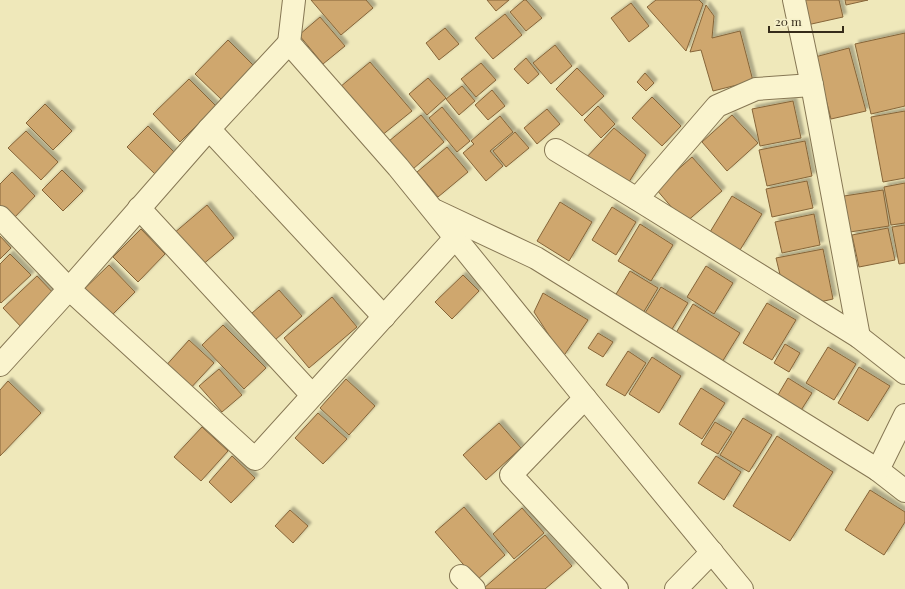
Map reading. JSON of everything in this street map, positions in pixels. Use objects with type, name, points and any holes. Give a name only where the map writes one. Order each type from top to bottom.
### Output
[{"type":"street","points":[[0,365],[209,129],[289,43],[294,0]]},
{"type":"street","points":[[794,0],[812,85],[859,337]]},
{"type":"street","points":[[289,43],[398,167],[742,589]]},
{"type":"street","points":[[637,199],[718,106],[756,89],[812,85]]},
{"type":"street","points":[[209,129],[384,317]]},
{"type":"street","points":[[556,150],[859,337],[905,373]]},
{"type":"street","points":[[140,208],[312,395]]},
{"type":"street","points":[[432,209],[536,258],[878,470],[905,491]]},
{"type":"street","points":[[0,217],[68,289],[255,459],[455,238]]},
{"type":"street","points":[[585,398],[511,475],[617,589]]},
{"type":"street","points":[[878,470],[905,415]]},
{"type":"street","points":[[676,589],[712,552]]},
{"type":"building","points":[[311,0],[366,0],[373,8],[341,35]]},
{"type":"building","points":[[487,0],[509,0],[496,11]]},
{"type":"building","points":[[526,0],[542,18],[526,31],[510,12]]},
{"type":"building","points":[[656,0],[699,0],[703,4],[686,51],[647,7]]},
{"type":"building","points":[[801,0],[839,0],[843,17],[807,25]]},
{"type":"building","points":[[845,0],[868,0],[846,5]]},
{"type":"building","points":[[631,3],[649,26],[629,42],[611,18]]},
{"type":"building","points":[[706,5],[714,16],[712,38],[740,31],[753,81],[713,91],[701,50],[690,52]]},
{"type":"building","points":[[505,14],[522,35],[493,59],[475,38]]},
{"type":"building","points":[[320,17],[345,46],[323,64],[299,35]]},
{"type":"building","points":[[445,28],[459,44],[439,60],[426,43]]},
{"type":"building","points":[[905,33],[905,106],[871,114],[855,44]]},
{"type":"building","points":[[228,40],[255,67],[222,100],[195,74]]},
{"type":"building","points":[[555,45],[572,66],[551,84],[533,63]]},
{"type":"building","points":[[849,48],[866,111],[831,119],[815,57]]},
{"type":"building","points":[[526,58],[539,74],[528,84],[514,69]]},
{"type":"building","points":[[370,62],[412,111],[381,136],[340,87]]},
{"type":"building","points":[[481,63],[496,80],[476,97],[461,79]]},
{"type":"building","points":[[577,68],[604,96],[582,116],[556,89]]},
{"type":"building","points":[[645,73],[654,83],[646,91],[637,82]]},
{"type":"building","points":[[428,78],[446,98],[427,115],[409,94]]},
{"type":"building","points":[[189,79],[216,106],[180,142],[153,114]]},
{"type":"building","points":[[462,86],[475,101],[459,115],[446,99]]},
{"type":"building","points":[[492,90],[505,106],[488,120],[475,105]]},
{"type":"building","points":[[652,97],[681,126],[662,146],[632,118]]},
{"type":"building","points":[[793,101],[801,138],[760,146],[752,109]]},
{"type":"building","points":[[45,104],[72,131],[53,150],[26,123]]},
{"type":"building","points":[[598,106],[615,124],[601,138],[584,120]]},
{"type":"building","points":[[442,107],[470,141],[457,152],[429,118]]},
{"type":"building","points":[[547,109],[560,124],[537,144],[524,128]]},
{"type":"building","points":[[905,111],[905,178],[883,182],[871,117]]},
{"type":"building","points":[[421,115],[444,142],[413,169],[389,141]]},
{"type":"building","points":[[732,115],[758,143],[727,171],[702,142]]},
{"type":"building","points":[[500,116],[513,132],[490,151],[503,166],[486,181],[463,153],[474,144],[471,141]]},
{"type":"building","points":[[148,126],[176,154],[156,175],[127,147]]},
{"type":"building","points":[[614,128],[646,155],[627,185],[584,160]]},
{"type":"building","points":[[26,131],[58,162],[41,180],[8,148]]},
{"type":"building","points":[[515,132],[529,148],[506,167],[493,151]]},
{"type":"building","points":[[805,141],[812,176],[767,186],[759,150]]},
{"type":"building","points":[[447,147],[468,172],[438,197],[417,172]]},
{"type":"building","points":[[692,157],[722,191],[685,223],[656,189]]},
{"type":"building","points":[[62,170],[83,191],[63,211],[42,190]]},
{"type":"building","points":[[12,172],[35,196],[13,219],[0,206],[0,184]]},
{"type":"building","points":[[807,181],[813,208],[772,217],[766,189]]},
{"type":"building","points":[[905,183],[905,223],[891,225],[884,187]]},
{"type":"building","points":[[883,190],[889,226],[850,232],[844,196]]},
{"type":"building","points":[[732,196],[762,214],[740,250],[710,232]]},
{"type":"building","points":[[560,202],[592,222],[569,261],[537,241]]},
{"type":"building","points":[[207,205],[234,238],[201,266],[173,234]]},
{"type":"building","points":[[612,207],[636,222],[616,255],[592,240]]},
{"type":"building","points":[[814,214],[820,245],[782,253],[775,222]]},
{"type":"building","points":[[640,224],[673,245],[651,281],[618,261]]},
{"type":"building","points":[[905,225],[905,263],[899,264],[892,227]]},
{"type":"building","points":[[888,228],[895,260],[859,267],[852,235]]},
{"type":"building","points":[[141,229],[165,254],[138,282],[113,257]]},
{"type":"building","points":[[0,236],[11,248],[0,259]]},
{"type":"building","points":[[823,249],[833,299],[811,304],[809,291],[795,294],[792,282],[782,283],[776,258]]},
{"type":"building","points":[[10,254],[31,275],[1,303],[0,264]]},
{"type":"building","points":[[109,265],[135,292],[105,322],[78,295]]},
{"type":"building","points":[[706,266],[733,283],[714,314],[687,297]]},
{"type":"building","points":[[630,271],[658,288],[640,318],[612,301]]},
{"type":"building","points":[[463,275],[479,291],[452,319],[435,302]]},
{"type":"building","points":[[37,276],[58,298],[25,331],[3,308]]},
{"type":"building","points":[[661,287],[688,303],[669,334],[642,318]]},
{"type":"building","points":[[279,290],[302,316],[275,340],[252,313]]},
{"type":"building","points":[[543,293],[588,320],[563,357],[534,312]]},
{"type":"building","points":[[332,297],[357,327],[309,368],[284,338]]},
{"type":"building","points":[[767,303],[796,320],[772,360],[743,343]]},
{"type":"building","points":[[693,304],[740,333],[719,367],[673,338]]},
{"type":"building","points":[[223,325],[266,368],[244,389],[202,345]]},
{"type":"building","points":[[598,333],[613,342],[603,357],[588,348]]},
{"type":"building","points":[[189,340],[214,363],[187,392],[163,369]]},
{"type":"building","points":[[785,344],[800,353],[789,372],[774,363]]},
{"type":"building","points":[[828,347],[856,364],[834,400],[806,383]]},
{"type":"building","points":[[628,351],[646,363],[625,396],[606,385]]},
{"type":"building","points":[[652,357],[681,376],[659,413],[629,394]]},
{"type":"building","points":[[859,367],[890,386],[868,421],[838,403]]},
{"type":"building","points":[[219,369],[242,395],[222,412],[199,386]]},
{"type":"building","points":[[788,378],[812,393],[798,415],[775,400]]},
{"type":"building","points":[[346,379],[375,406],[349,435],[320,408]]},
{"type":"building","points":[[8,381],[41,413],[0,456],[0,390]]},
{"type":"building","points":[[701,388],[725,403],[702,439],[679,424]]},
{"type":"building","points":[[318,413],[347,439],[323,464],[295,438]]},
{"type":"building","points":[[743,418],[772,435],[749,472],[720,455]]},
{"type":"building","points":[[715,422],[732,432],[718,454],[701,444]]},
{"type":"building","points":[[499,423],[521,448],[486,480],[463,455]]},
{"type":"building","points":[[202,427],[228,451],[201,481],[174,457]]},
{"type":"building","points":[[777,436],[833,472],[790,541],[733,506]]},
{"type":"building","points":[[232,456],[255,478],[231,503],[209,482]]},
{"type":"building","points":[[716,456],[741,472],[724,500],[698,483]]},
{"type":"building","points":[[870,490],[905,512],[905,522],[884,555],[845,530]]},
{"type":"building","points":[[464,507],[505,555],[477,580],[435,532]]},
{"type":"building","points":[[522,508],[544,533],[514,559],[493,534]]},
{"type":"building","points":[[290,510],[308,526],[293,543],[275,526]]},
{"type":"building","points":[[545,535],[572,566],[545,589],[484,588]]}]
